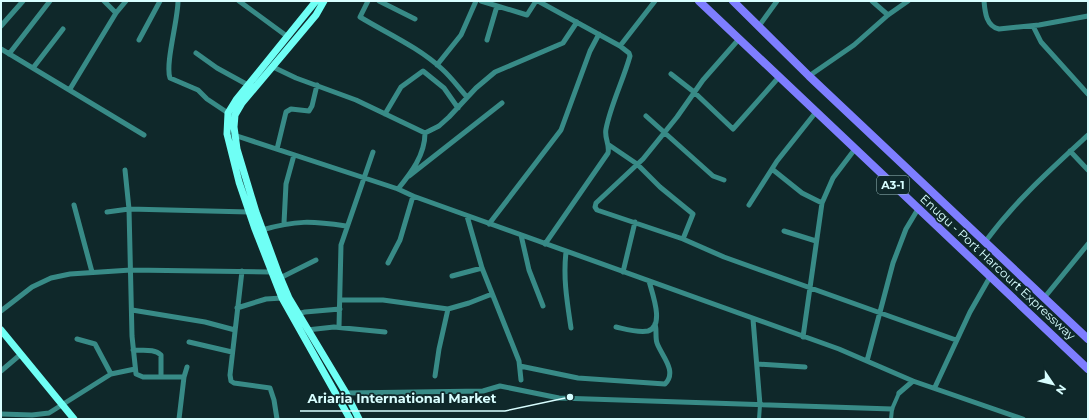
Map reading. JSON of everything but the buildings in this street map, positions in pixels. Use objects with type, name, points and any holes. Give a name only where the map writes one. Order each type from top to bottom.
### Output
[{"type":"highway","name":"Enugu - Port Harcourt Expressway","points":[[699,1],[1088,369]]},
{"type":"highway","name":"Enugu - Port Harcourt Expressway","points":[[733,1],[809,76],[1088,339]]},
{"type":"main road","points":[[316,1],[236,100],[228,113],[226,134],[249,212],[282,298],[350,419]]},
{"type":"main road","points":[[324,1],[316,14],[242,104],[235,115],[234,135],[246,183],[280,278],[289,298],[346,393],[359,419]]},
{"type":"main road","points":[[1,330],[74,419]]},
{"type":"street","points":[[1,26],[23,1]]},
{"type":"street","points":[[9,54],[50,1]]},
{"type":"street","points":[[104,1],[116,13]]},
{"type":"street","points":[[70,89],[116,13],[126,1]]},
{"type":"street","points":[[139,40],[160,1]]},
{"type":"street","points":[[178,1],[178,17],[171,50],[170,78],[198,90],[207,99],[228,113]]},
{"type":"street","points":[[239,1],[288,37]]},
{"type":"street","points":[[368,1],[360,17],[409,44],[437,65],[467,97]]},
{"type":"street","points":[[379,1],[415,19]]},
{"type":"street","points":[[437,65],[462,35],[476,1]]},
{"type":"street","points":[[481,1],[527,15],[537,1],[629,52],[630,56],[616,93],[607,126],[606,137],[609,145],[608,153],[545,244]]},
{"type":"street","points":[[620,46],[655,1]]},
{"type":"street","points":[[759,26],[777,1]]},
{"type":"street","points":[[872,1],[888,15]]},
{"type":"street","points":[[809,76],[854,45],[888,15],[908,1]]},
{"type":"street","points":[[984,1],[987,16],[993,28],[999,30],[1033,26],[1088,16]]},
{"type":"street","points":[[487,40],[498,6]]},
{"type":"street","points":[[425,133],[439,126],[467,97],[495,72],[560,45],[577,22]]},
{"type":"street","points":[[1033,26],[1041,42],[1088,94]]},
{"type":"street","points":[[32,68],[63,29]]},
{"type":"street","points":[[489,224],[561,130],[590,51],[598,34]]},
{"type":"street","points":[[739,39],[694,92],[665,132],[637,164],[596,203],[595,207],[600,211],[683,239],[724,257],[956,340]]},
{"type":"street","points":[[1,49],[70,89],[144,135]]},
{"type":"street","points":[[196,53],[217,68],[248,85]]},
{"type":"street","points":[[272,67],[356,100],[425,133]]},
{"type":"street","points":[[385,114],[401,87],[423,71],[444,88],[458,108]]},
{"type":"street","points":[[671,74],[694,92],[733,129],[779,77]]},
{"type":"street","points":[[277,149],[286,112],[291,109],[309,111],[312,106],[317,85]]},
{"type":"street","points":[[409,176],[502,103]]},
{"type":"street","points":[[749,205],[772,169],[816,112]]},
{"type":"street","points":[[646,116],[713,176],[724,180]]},
{"type":"street","points":[[398,190],[409,176],[419,159],[424,145],[425,133]]},
{"type":"street","points":[[234,135],[398,190],[803,337],[867,361],[913,381],[935,387],[1023,419]]},
{"type":"street","points":[[985,242],[1002,219],[1035,182],[1088,135]]},
{"type":"street","points":[[609,145],[637,164],[660,187],[693,214],[683,239]]},
{"type":"street","points":[[803,337],[822,203],[833,178],[856,149]]},
{"type":"street","points":[[1070,151],[1088,170]]},
{"type":"street","points":[[339,328],[340,251],[346,226],[373,152]]},
{"type":"street","points":[[284,223],[286,184],[294,155]]},
{"type":"street","points":[[772,169],[802,193],[822,203]]},
{"type":"street","points":[[126,170],[129,209],[133,350],[136,374],[139,376],[184,377]]},
{"type":"street","points":[[388,263],[400,240],[413,196]]},
{"type":"street","points":[[74,205],[92,272]]},
{"type":"street","points":[[107,212],[129,209],[249,212]]},
{"type":"street","points":[[867,361],[893,264],[906,229],[918,209]]},
{"type":"street","points":[[467,216],[482,268],[520,366],[521,380]]},
{"type":"street","points":[[262,230],[284,223],[294,222],[321,222],[346,226]]},
{"type":"street","points":[[623,272],[635,222]]},
{"type":"street","points":[[784,232],[816,241]]},
{"type":"street","points":[[521,235],[529,270],[543,306]]},
{"type":"street","points":[[1044,298],[1088,244]]},
{"type":"street","points":[[566,252],[563,272],[571,328]]},
{"type":"street","points":[[280,278],[316,260]]},
{"type":"street","points":[[452,276],[482,268]]},
{"type":"street","points":[[1,311],[32,287],[51,278],[92,272],[131,270],[271,272]]},
{"type":"street","points":[[242,271],[232,352],[230,375],[231,381],[234,383],[270,388],[274,400],[277,419]]},
{"type":"street","points":[[935,387],[970,312],[990,277]]},
{"type":"street","points":[[520,366],[578,378],[665,384],[669,378],[668,363],[657,344],[655,324],[656,311],[649,281]]},
{"type":"street","points":[[340,300],[383,300],[448,309],[492,294]]},
{"type":"street","points":[[237,308],[266,299],[282,298]]},
{"type":"street","points":[[435,376],[439,349],[448,309]]},
{"type":"street","points":[[132,310],[205,322],[235,330]]},
{"type":"street","points":[[300,317],[300,313],[305,312],[340,310]]},
{"type":"street","points":[[753,319],[760,405],[759,419]]},
{"type":"street","points":[[616,327],[648,331],[655,324]]},
{"type":"street","points":[[307,330],[339,328],[385,332]]},
{"type":"street","points":[[77,340],[95,344],[111,374]]},
{"type":"street","points":[[189,342],[232,352]]},
{"type":"street","points":[[133,350],[158,353],[161,355],[161,377]]},
{"type":"street","points":[[1,371],[20,354]]},
{"type":"street","points":[[757,364],[805,367]]},
{"type":"street","points":[[179,419],[184,377],[187,367]]},
{"type":"street","points":[[1,414],[49,414],[111,374],[135,369]]},
{"type":"street","points":[[891,419],[892,408],[899,393],[913,381]]},
{"type":"street","points":[[346,393],[483,391],[500,386],[559,398],[892,408]]},
{"type":"place","name":"Ariaria International Market","points":[[570,397]]}]
